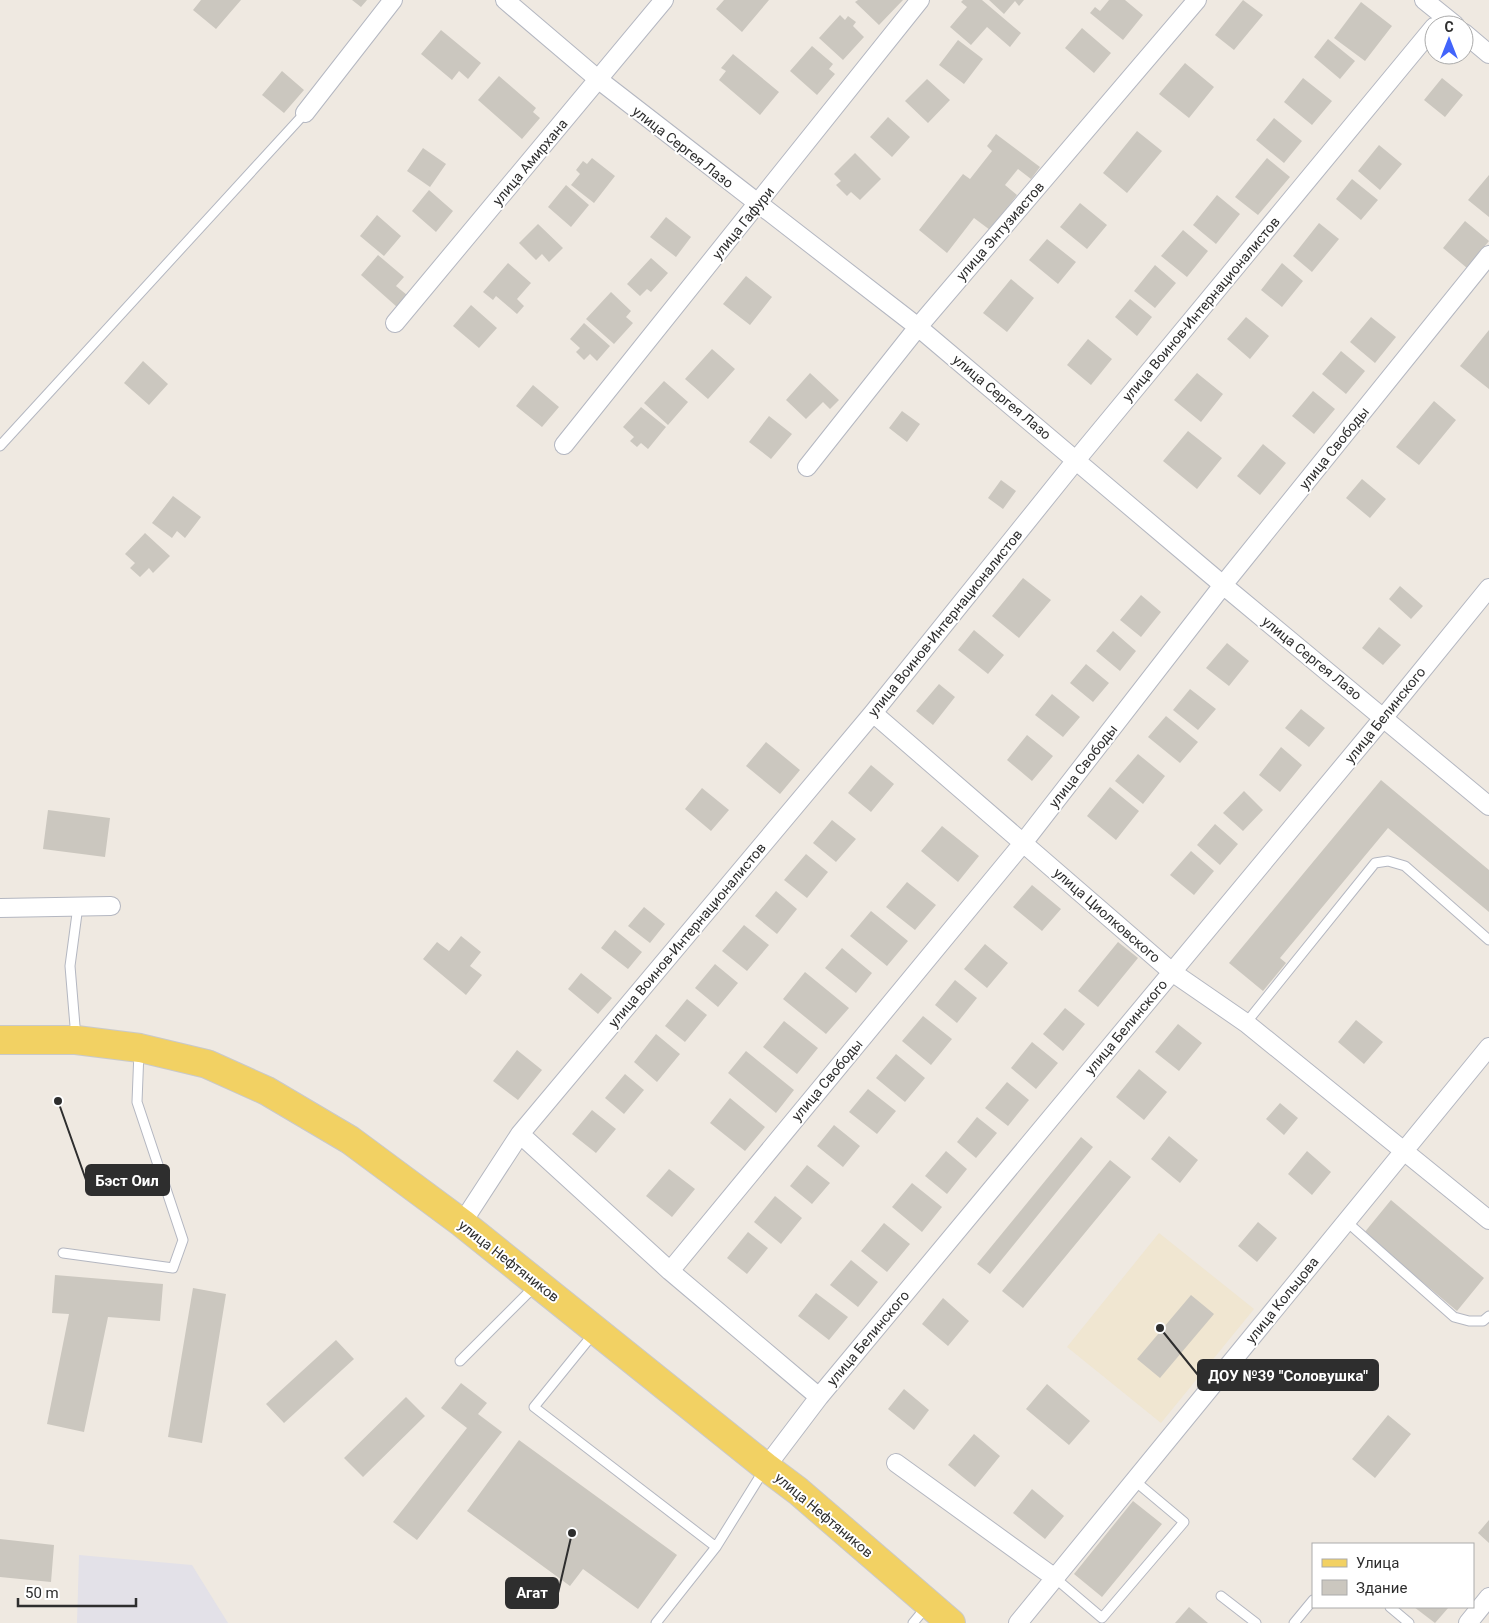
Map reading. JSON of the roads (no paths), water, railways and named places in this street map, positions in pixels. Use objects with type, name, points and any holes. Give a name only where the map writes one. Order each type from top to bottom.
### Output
[{"type":"main road","name":"улица Нефтяников","points":[[0,1040],[76,1040],[140,1048],[207,1064],[267,1091],[350,1140],[462,1223],[798,1491],[921,1613],[951,1623]]},
{"type":"street","points":[[305,113],[393,0]]},
{"type":"street","name":"улица Сергея Лазо","points":[[505,0],[599,80],[918,327],[1077,459],[1223,585],[1489,806]]},
{"type":"street","name":"улица Амирхана","points":[[395,323],[664,0]]},
{"type":"street","name":"улица Гафури","points":[[564,445],[758,205],[920,0]]},
{"type":"street","name":"улица Энтузиастов","points":[[807,467],[918,327],[1197,0]]},
{"type":"street","points":[[1424,0],[1436,15]]},
{"type":"street","points":[[1474,41],[1489,54]]},
{"type":"street","name":"улица Воинов-Интернационалистов","points":[[462,1223],[520,1134],[873,713],[1077,459],[1424,45]]},
{"type":"street","name":"улица Свободы","points":[[670,1271],[1023,843],[1223,585],[1489,255]]},
{"type":"street","name":"улица Белинского","points":[[766,1467],[819,1397],[1489,588]]},
{"type":"street","name":"улица Циолковского","points":[[873,713],[1172,972],[1246,1023],[1489,1220]]},
{"type":"street","points":[[0,908],[111,906]]},
{"type":"street","name":"улица Кольцова","points":[[1018,1623],[1488,1050]]},
{"type":"street","points":[[520,1134],[670,1271],[819,1397]]},
{"type":"street","points":[[896,1463],[1055,1578]]},
{"type":"street","points":[[1468,1623],[1489,1597]]},
{"type":"lane","points":[[0,446],[305,113]]},
{"type":"lane","points":[[1246,1023],[1375,863],[1388,861],[1405,866],[1489,940]]},
{"type":"lane","points":[[76,1040],[70,966],[78,906]]},
{"type":"lane","points":[[63,1253],[173,1268],[183,1240],[136,1102],[140,1048]]},
{"type":"lane","points":[[1347,1222],[1454,1317],[1469,1321],[1483,1321],[1489,1316]]},
{"type":"lane","points":[[460,1361],[538,1283]]},
{"type":"lane","points":[[597,1330],[534,1407],[716,1547]]},
{"type":"lane","points":[[656,1623],[716,1547],[766,1467]]},
{"type":"lane","points":[[1055,1578],[1102,1618],[1184,1522],[1135,1481]]},
{"type":"lane","points":[[1220,1596],[1256,1623]]},
{"type":"lane","points":[[1294,1623],[1312,1601]]},
{"type":"lane","points":[[1391,1608],[1409,1623]]},
{"type":"place","name":"Бэст Оил","points":[[58,1101]]},
{"type":"place","name":"ДОУ №39 \"Соловушка\"","points":[[1160,1328]]},
{"type":"place","name":"Агат","points":[[572,1533]]}]
